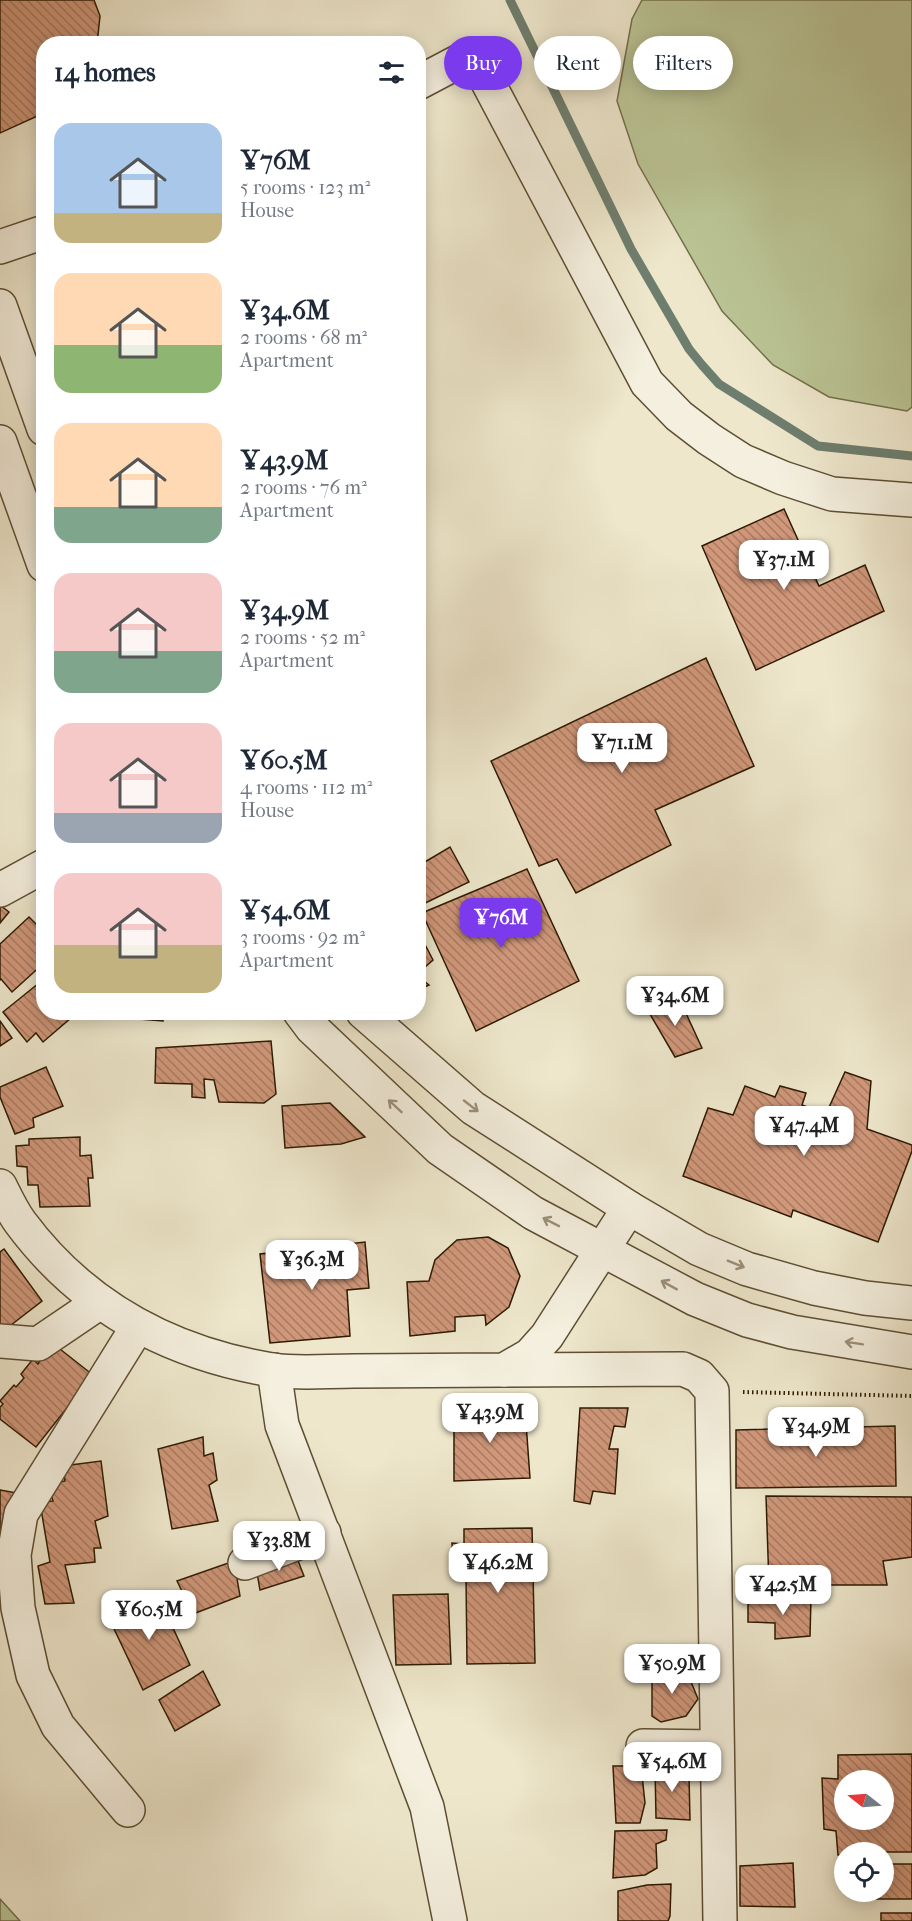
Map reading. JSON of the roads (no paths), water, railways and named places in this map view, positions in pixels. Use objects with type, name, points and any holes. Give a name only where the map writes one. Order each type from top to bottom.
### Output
[{"type":"street","points":[[426,79],[473,54],[647,382],[679,416],[743,461],[783,478],[832,494],[912,500]]},
{"type":"street","points":[[0,247],[36,235]]},
{"type":"street","points":[[0,306],[36,407]]},
{"type":"street","points":[[0,442],[36,543]]},
{"type":"street","points":[[0,890],[36,870]]},
{"type":"street","points":[[306,1020],[440,1149],[533,1213],[695,1299],[747,1320],[792,1332],[912,1352]]},
{"type":"street","points":[[372,1020],[473,1108],[628,1208],[699,1249],[747,1269],[814,1288],[865,1298],[912,1303]]},
{"type":"street","points":[[0,1186],[9,1225],[47,1255],[75,1282],[100,1302],[138,1326],[174,1344],[207,1356],[274,1370],[682,1369],[699,1376],[712,1391],[720,1921]]},
{"type":"street","points":[[504,1370],[530,1355],[547,1336],[628,1208]]},
{"type":"street","points":[[0,1341],[38,1344],[100,1302]]},
{"type":"street","points":[[128,1810],[58,1726],[33,1675],[18,1608],[14,1555],[21,1514],[138,1326]]},
{"type":"street","points":[[274,1370],[282,1425],[427,1807],[450,1921]]},
{"type":"street","points":[[245,1563],[324,1533]]},
{"type":"street","points":[[643,1746],[717,1747]]},
{"type":"waterway","points":[[510,0],[631,249],[689,349],[702,365],[719,384],[818,446],[912,456]]}]
